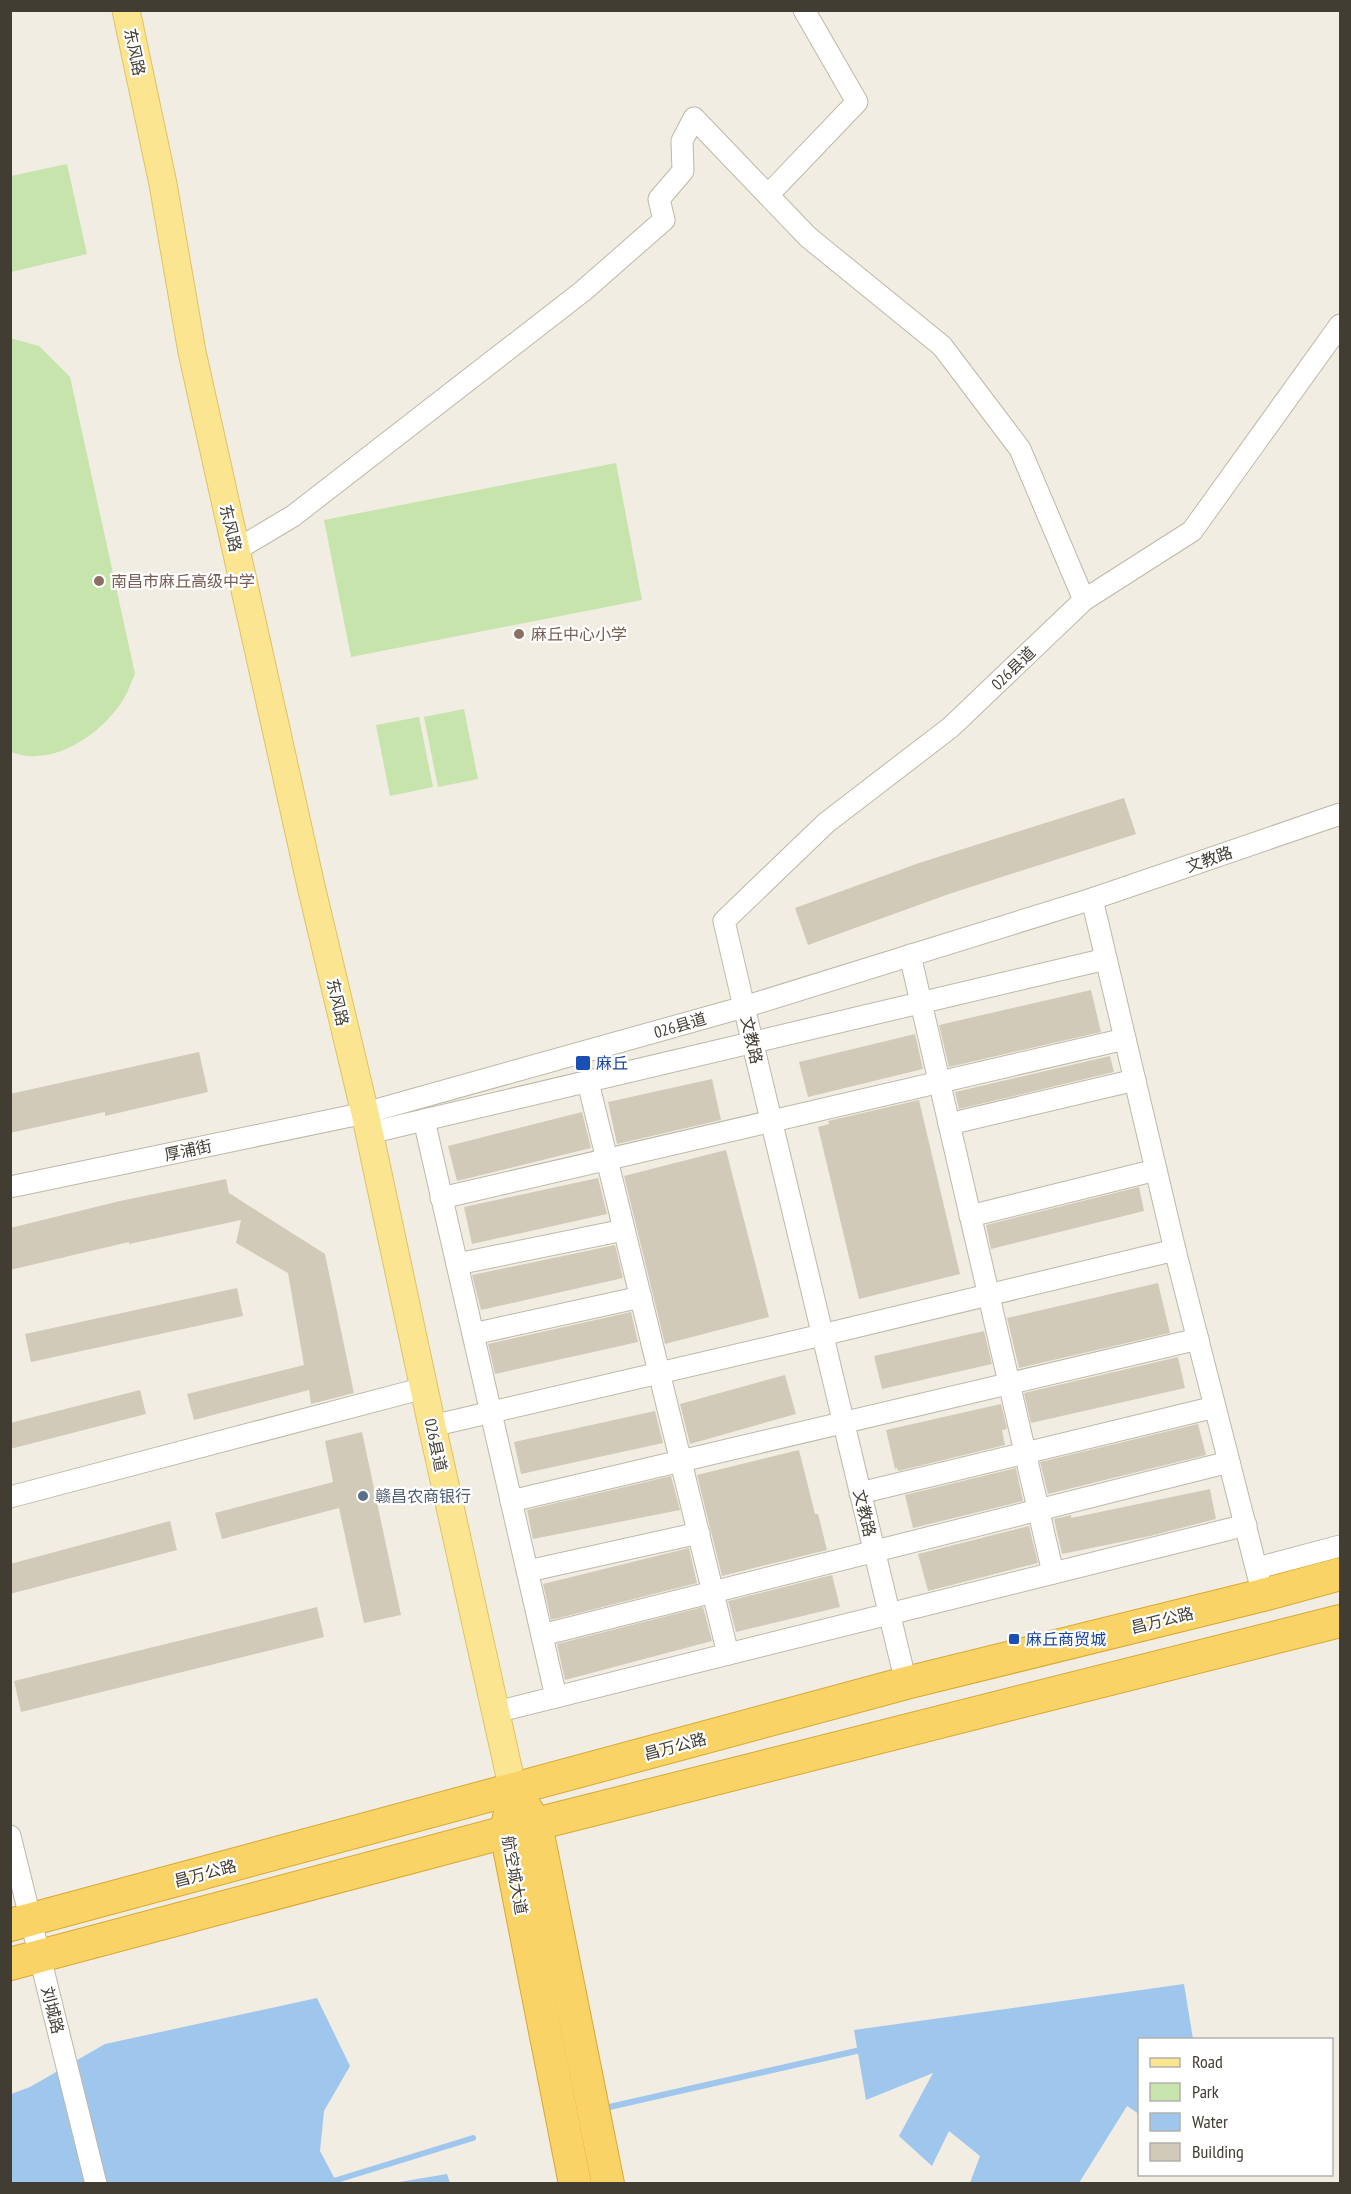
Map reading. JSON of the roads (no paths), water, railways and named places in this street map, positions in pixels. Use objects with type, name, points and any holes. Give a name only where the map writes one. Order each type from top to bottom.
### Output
[{"type":"highway","name":"昌万公路","points":[[21,1923],[906,1683],[1260,1582],[1341,1574]]},
{"type":"highway","points":[[25,1960],[537,1824],[1341,1621]]},
{"type":"highway","name":"航空城大道","points":[[513,1790],[537,1824],[608,2184]]},
{"type":"highway","name":"航空城大道","points":[[513,1790],[506,1832],[575,2184]]},
{"type":"main road","name":"东风路","points":[[126,10],[163,184],[192,352],[310,886],[367,1123]]},
{"type":"main road","name":"026县道","points":[[367,1123],[513,1790]]},
{"type":"street","points":[[768,195],[857,102],[804,10]]},
{"type":"street","points":[[236,550],[303,509],[583,291],[664,220],[659,199],[683,171],[682,141],[694,118],[808,237],[942,346],[1020,449],[1084,600]]},
{"type":"street","name":"026县道","points":[[367,1123],[744,1007],[724,921],[826,823],[951,727],[1084,600],[1192,531],[1341,325]]},
{"type":"street","name":"文教路","points":[[906,1683],[744,1007],[1092,899],[1341,814]]},
{"type":"street","points":[[1092,899],[1175,1250],[1260,1582],[1341,1546]]},
{"type":"street","points":[[910,956],[1053,1573]]},
{"type":"street","points":[[367,1123],[423,1120],[1106,959]]},
{"type":"street","points":[[441,1198],[1125,1038]]},
{"type":"street","points":[[949,1124],[1135,1080]]},
{"type":"street","points":[[588,1082],[729,1654]]},
{"type":"street","points":[[423,1120],[556,1697]]},
{"type":"street","name":"厚浦街","points":[[10,1187],[367,1123]]},
{"type":"street","points":[[970,1216],[1156,1170]]},
{"type":"street","points":[[457,1264],[624,1230]]},
{"type":"street","points":[[432,1426],[1175,1250]]},
{"type":"street","points":[[473,1334],[640,1297]]},
{"type":"street","points":[[511,1501],[1198,1339]]},
{"type":"street","points":[[10,1497],[424,1388]]},
{"type":"street","points":[[860,1493],[1215,1407]]},
{"type":"street","points":[[542,1635],[1229,1462]]},
{"type":"street","points":[[496,1712],[1246,1526]]},
{"type":"street","points":[[528,1571],[699,1533]]},
{"type":"street","name":"刘城路","points":[[10,1836],[25,1960],[96,2184]]},
{"type":"water","points":[[1184,1984],[1193,2038],[1138,2038],[1138,2113],[1127,2106],[1079,2183],[970,2183],[980,2156],[949,2131],[932,2166],[899,2136],[933,2073],[866,2100],[854,2030]]},
{"type":"water","points":[[317,1998],[350,2066],[324,2111],[320,2151],[337,2183],[11,2184],[11,2094],[30,2087],[105,2044]]},
{"type":"water","points":[[447,2174],[450,2183],[397,2183],[399,2182]]},
{"type":"waterway","points":[[605,2108],[865,2049]]},
{"type":"waterway","points":[[324,2184],[473,2138]]},
{"type":"place","name":"南昌市麻丘高级中学","points":[[99,581]]},
{"type":"place","name":"麻丘中心小学","points":[[519,634]]},
{"type":"place","name":"麻丘","points":[[583,1063]]},
{"type":"place","name":"赣昌农商银行","points":[[363,1496]]},
{"type":"place","name":"麻丘商贸城","points":[[1014,1639]]}]
